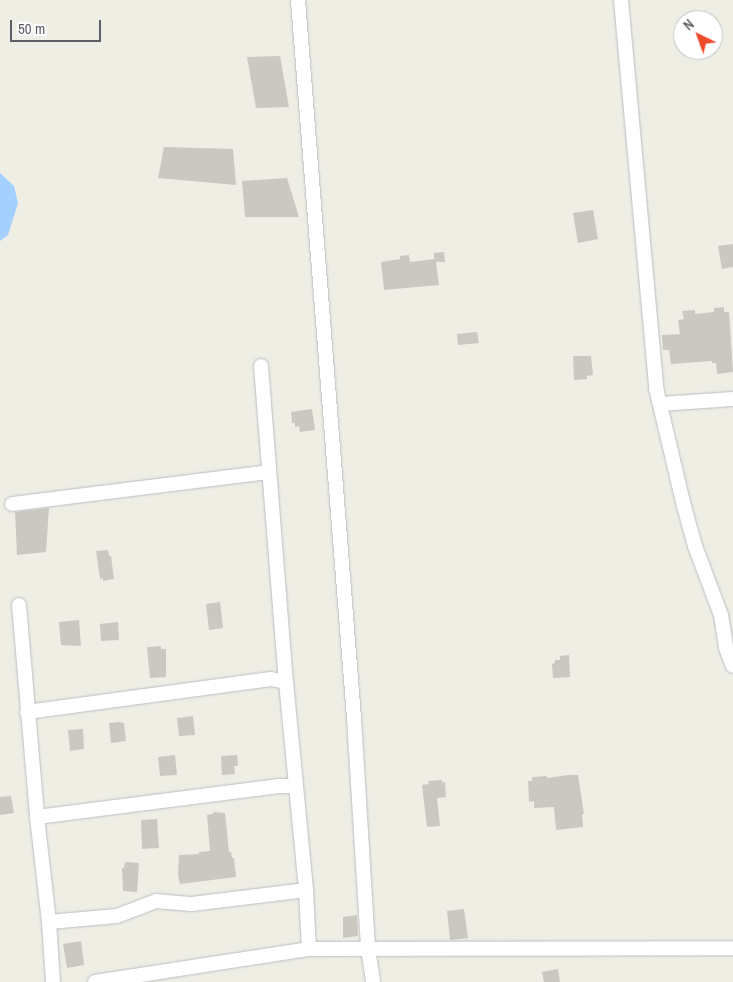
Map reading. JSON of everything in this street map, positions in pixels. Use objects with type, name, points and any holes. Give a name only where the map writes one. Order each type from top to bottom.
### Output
[{"type":"street","points":[[298,0],[354,718],[368,949],[373,982]]},
{"type":"street","points":[[621,0],[656,388],[695,546],[721,615],[726,648],[733,666]]},
{"type":"street","points":[[261,366],[286,682],[306,890],[309,950]]},
{"type":"street","points":[[660,404],[733,399]]},
{"type":"street","points":[[12,504],[269,472]]},
{"type":"street","points":[[18,605],[37,817],[49,922],[52,982]]},
{"type":"street","points":[[27,712],[272,678],[286,682]]},
{"type":"street","points":[[37,817],[270,787],[296,786]]},
{"type":"street","points":[[49,922],[117,916],[156,902],[192,904],[306,890]]},
{"type":"street","points":[[95,982],[309,950],[733,948]]},
{"type":"water","points":[[0,173],[14,186],[18,203],[8,235],[0,241]]},
{"type":"building","points":[[280,56],[289,107],[256,108],[247,57]]},
{"type":"building","points":[[164,147],[233,149],[236,185],[158,178]]},
{"type":"building","points":[[287,178],[299,217],[245,217],[242,181]]},
{"type":"building","points":[[593,210],[598,239],[578,243],[573,213]]},
{"type":"building","points":[[733,244],[733,267],[722,269],[718,246]]},
{"type":"building","points":[[444,252],[445,262],[436,262],[439,285],[384,290],[381,262],[400,259],[400,256],[409,255],[410,262],[434,259],[434,253]]},
{"type":"building","points":[[724,307],[724,312],[729,312],[733,372],[717,374],[716,363],[712,363],[712,361],[671,364],[669,350],[663,350],[662,335],[680,334],[678,320],[684,319],[682,311],[695,310],[695,314],[714,312],[714,308]]},
{"type":"building","points":[[477,332],[479,343],[458,345],[457,334]]},
{"type":"building","points":[[573,356],[591,356],[593,375],[587,376],[587,379],[574,380]]},
{"type":"building","points":[[312,409],[315,430],[300,432],[299,426],[295,427],[295,423],[292,423],[291,412]]},
{"type":"building","points":[[49,508],[46,552],[17,555],[15,512]]},
{"type":"building","points":[[108,550],[109,556],[111,556],[114,579],[103,581],[103,578],[100,579],[96,551]]},
{"type":"building","points":[[220,602],[223,628],[209,630],[206,604]]},
{"type":"building","points":[[79,620],[81,646],[61,645],[59,622]]},
{"type":"building","points":[[118,622],[119,640],[101,641],[100,624]]},
{"type":"building","points":[[161,646],[161,649],[166,649],[166,677],[150,678],[147,647]]},
{"type":"building","points":[[569,655],[570,677],[553,678],[552,664],[555,663],[555,660],[560,660],[560,656]]},
{"type":"building","points":[[193,716],[195,735],[179,736],[177,718]]},
{"type":"building","points":[[109,723],[124,723],[126,741],[111,743]]},
{"type":"building","points":[[83,729],[84,749],[70,751],[68,730]]},
{"type":"building","points":[[175,755],[177,775],[160,776],[158,757]]},
{"type":"building","points":[[237,755],[238,766],[234,766],[235,774],[222,775],[221,756]]},
{"type":"building","points":[[578,775],[584,814],[582,814],[583,827],[556,830],[554,807],[534,808],[534,801],[529,802],[528,781],[532,781],[532,777],[547,776],[547,778]]},
{"type":"building","points":[[442,780],[442,783],[445,782],[446,797],[437,798],[440,826],[427,827],[422,785],[429,784],[428,781]]},
{"type":"building","points":[[11,796],[14,813],[0,815],[0,797]]},
{"type":"building","points":[[213,812],[225,813],[229,852],[231,852],[232,858],[234,858],[236,877],[180,884],[178,875],[179,855],[199,854],[199,852],[210,851],[207,815],[213,814]]},
{"type":"building","points":[[157,819],[159,848],[142,849],[141,820]]},
{"type":"building","points":[[125,862],[139,863],[137,892],[123,891],[122,868],[124,868]]},
{"type":"building","points":[[464,909],[468,938],[450,940],[447,911]]},
{"type":"building","points":[[357,915],[358,936],[343,938],[343,917]]},
{"type":"building","points":[[81,941],[84,965],[67,968],[63,944]]},
{"type":"building","points":[[558,969],[560,982],[544,982],[542,972]]}]
